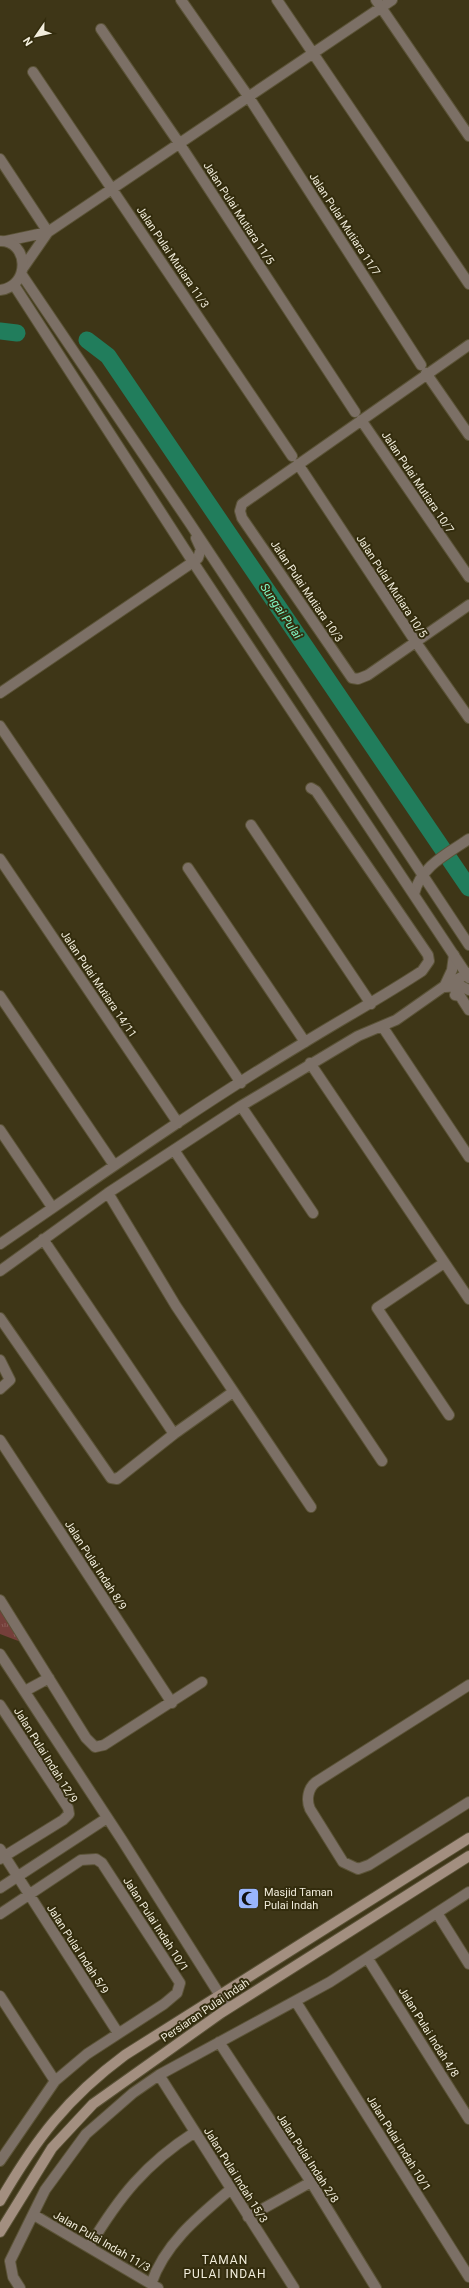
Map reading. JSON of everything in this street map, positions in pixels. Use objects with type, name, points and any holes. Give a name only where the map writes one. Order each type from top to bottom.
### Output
[{"type":"main road","name":"Persiaran Pulai Indah","points":[[0,2201],[25,2158],[54,2119],[98,2076],[125,2055],[469,1838]]},
{"type":"main road","name":"Persiaran Pulai Indah","points":[[0,2232],[52,2148],[93,2104],[228,2008],[469,1856]]},
{"type":"street","name":"Jalan Pulai Mutiara 11/7","points":[[181,0],[248,96],[424,369],[469,435]]},
{"type":"street","points":[[277,0],[469,284]]},
{"type":"street","points":[[3,241],[48,232],[314,53],[379,4],[392,0]]},
{"type":"street","points":[[379,4],[469,136]]},
{"type":"street","name":"Jalan Pulai Mutiara 11/5","points":[[101,29],[179,143],[358,416]]},
{"type":"street","name":"Jalan Pulai Mutiara 11/3","points":[[33,72],[295,460]]},
{"type":"street","points":[[0,159],[48,232]]},
{"type":"street","points":[[0,290],[14,285],[48,232]]},
{"type":"street","points":[[3,241],[13,245],[20,253],[23,271],[469,946]]},
{"type":"street","points":[[0,1271],[108,1193],[241,1106],[310,1063],[358,1036],[396,1020],[444,987],[468,975],[193,562],[14,285]]},
{"type":"street","points":[[295,460],[424,369],[469,344]]},
{"type":"street","name":"Jalan Pulai Mutiara 10/7","points":[[358,416],[469,578]]},
{"type":"street","name":"Jalan Pulai Mutiara 10/3","points":[[295,460],[242,504],[240,511],[242,518],[352,678],[358,679],[368,675],[415,641]]},
{"type":"street","name":"Jalan Pulai Mutiara 10/5","points":[[295,460],[415,641],[469,718]]},
{"type":"street","points":[[0,693],[193,562],[200,554],[201,549],[190,522]]},
{"type":"street","points":[[415,641],[469,605]]},
{"type":"street","points":[[0,726],[241,1083]]},
{"type":"street","points":[[0,1244],[114,1164],[305,1042],[371,1004],[422,971],[430,960],[316,791],[311,788]]},
{"type":"street","points":[[251,825],[371,1004]]},
{"type":"street","points":[[414,894],[422,875],[429,867],[469,839]]},
{"type":"street","name":"Jalan Pulai Mutiara 14/11","points":[[0,859],[178,1123]]},
{"type":"street","points":[[188,868],[305,1042]]},
{"type":"street","points":[[444,987],[452,970],[454,955]]},
{"type":"street","points":[[444,987],[461,986],[469,990]]},
{"type":"street","points":[[455,995],[460,996],[469,1010]]},
{"type":"street","points":[[0,996],[114,1164]]},
{"type":"street","points":[[382,1026],[469,1157]]},
{"type":"street","points":[[310,1063],[469,1299]]},
{"type":"street","points":[[241,1106],[313,1213]]},
{"type":"street","points":[[0,1130],[52,1208]]},
{"type":"street","points":[[174,1150],[382,1461]]},
{"type":"street","points":[[108,1193],[176,1306],[311,1508]]},
{"type":"street","points":[[43,1239],[174,1434]]},
{"type":"street","points":[[444,1263],[377,1308],[449,1415]]},
{"type":"street","points":[[0,1318],[111,1478],[117,1479],[174,1434],[233,1392]]},
{"type":"street","points":[[0,1360],[10,1380],[0,1389]]},
{"type":"street","name":"Jalan Pulai Indah 8/9","points":[[0,1440],[172,1703]]},
{"type":"street","points":[[0,1600],[86,1738],[95,1746],[104,1745],[172,1703],[202,1682]]},
{"type":"street","name":"Jalan Pulai Indah 10/1","points":[[0,1654],[26,1691],[228,2008]]},
{"type":"street","points":[[26,1691],[49,1678]]},
{"type":"street","points":[[469,1685],[316,1782],[310,1788],[307,1800],[310,1809],[343,1862],[358,1869],[369,1865],[469,1802]]},
{"type":"street","name":"Jalan Pulai Indah 12/9","points":[[0,1704],[68,1808],[69,1814],[63,1820],[2,1855]]},
{"type":"street","points":[[0,1888],[107,1818]]},
{"type":"street","name":"Jalan Pulai Indah 5/9","points":[[2,1855],[30,1895],[118,2033]]},
{"type":"street","name":"Jalan Pulai Indah 10/1","points":[[0,1914],[81,1860],[96,1859],[102,1863],[180,1983],[177,1993],[173,1997],[87,2054],[55,2081],[3,2147],[0,2161]]},
{"type":"street","points":[[20,2288],[13,2277],[10,2261],[45,2190],[86,2134],[132,2093],[160,2074],[296,2002],[368,1959],[469,1892]]},
{"type":"street","points":[[437,1913],[469,1964]]},
{"type":"street","name":"Jalan Pulai Indah 4/8","points":[[368,1959],[469,2119]]},
{"type":"street","points":[[0,1996],[55,2081]]},
{"type":"street","name":"Jalan Pulai Indah 10/1","points":[[296,2002],[469,2276]]},
{"type":"street","name":"Jalan Pulai Indah 2/8","points":[[219,2042],[311,2182],[376,2288]]},
{"type":"street","name":"Jalan Pulai Indah 15/3","points":[[160,2074],[248,2217],[294,2288]]},
{"type":"street","points":[[89,2247],[107,2217],[138,2176],[167,2150],[195,2132]]},
{"type":"street","points":[[248,2217],[311,2182]]},
{"type":"street","points":[[155,2286],[156,2269],[170,2248],[193,2221],[231,2189]]},
{"type":"street","name":"Jalan Pulai Indah 11/3","points":[[34,2215],[155,2286]]},
{"type":"green space","points":[[0,1610],[21,1642],[0,1634]]},
{"type":"waterway","name":"Sungai Pulai","points":[[0,331],[17,333]]},
{"type":"waterway","name":"Sungai Pulai","points":[[87,340],[108,356],[469,888]]},
{"type":"place","name":"Masjid Taman Pulai Indah","points":[[249,1898]]},
{"type":"district","name":"TAMAN PULAI INDAH","points":[[225,2267]]}]
